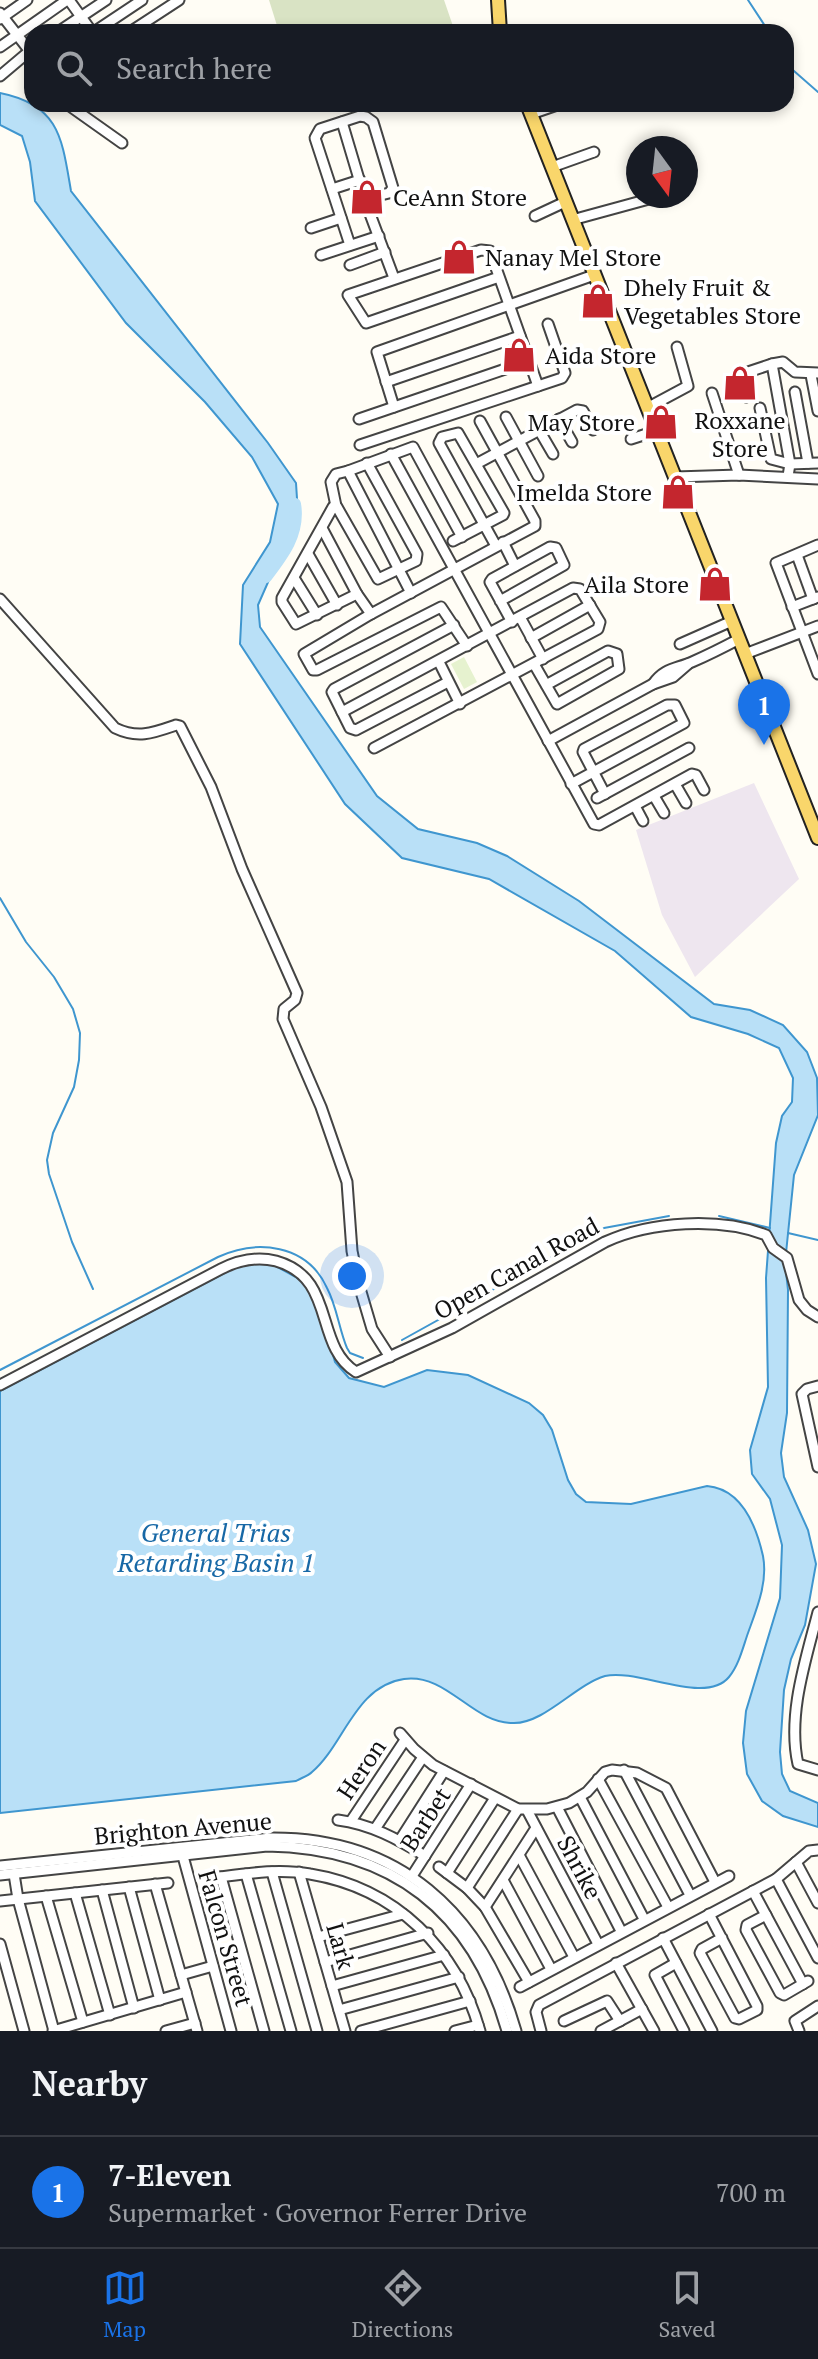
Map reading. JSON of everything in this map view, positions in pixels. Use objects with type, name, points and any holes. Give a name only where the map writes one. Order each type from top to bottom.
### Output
[{"type":"main road","points":[[500,1],[500,24]]},
{"type":"main road","points":[[530,112],[818,838]]},
{"type":"street","points":[[24,43],[1,17],[27,0]]},
{"type":"street","points":[[31,24],[68,0],[88,24]]},
{"type":"street","points":[[70,24],[106,0]]},
{"type":"street","points":[[142,24],[179,0]]},
{"type":"street","points":[[105,24],[138,1],[148,20]]},
{"type":"street","points":[[0,47],[24,29]]},
{"type":"street","points":[[0,76],[24,57]]},
{"type":"street","points":[[78,112],[122,143]]},
{"type":"street","points":[[350,245],[315,138],[320,129],[360,116],[370,119],[392,186],[391,192],[365,199]]},
{"type":"street","points":[[342,122],[365,199],[394,278]]},
{"type":"street","points":[[552,167],[594,152]]},
{"type":"street","points":[[332,189],[360,180]]},
{"type":"street","points":[[535,216],[565,202]]},
{"type":"street","points":[[572,220],[626,205]]},
{"type":"street","points":[[311,228],[341,218]]},
{"type":"street","points":[[321,255],[379,236]]},
{"type":"street","points":[[499,277],[366,323],[348,295],[394,278],[490,251],[538,386]]},
{"type":"street","points":[[350,265],[385,252]]},
{"type":"street","points":[[394,407],[377,352],[594,275]]},
{"type":"street","points":[[360,445],[562,378],[565,373],[548,324]]},
{"type":"street","points":[[386,382],[520,336]]},
{"type":"street","points":[[647,408],[688,386],[677,347]]},
{"type":"street","points":[[359,419],[529,361]]},
{"type":"street","points":[[746,397],[739,375],[783,362],[795,372],[815,374],[818,411]]},
{"type":"street","points":[[772,364],[790,464],[788,476]]},
{"type":"street","points":[[760,408],[771,459],[790,464],[813,463],[795,392]]},
{"type":"street","points":[[712,393],[739,475]]},
{"type":"street","points":[[478,463],[580,410],[593,430]]},
{"type":"street","points":[[506,417],[538,476]]},
{"type":"street","points":[[559,419],[572,442]]},
{"type":"street","points":[[467,646],[444,609],[436,607],[313,670],[304,654],[306,650],[535,526],[480,421]]},
{"type":"street","points":[[784,427],[801,423]]},
{"type":"street","points":[[539,430],[553,454]]},
{"type":"street","points":[[631,439],[656,431]]},
{"type":"street","points":[[367,463],[417,554],[416,561],[378,579],[336,506],[331,482],[339,473],[348,471],[367,463],[391,454],[413,447],[457,539],[484,525],[504,513],[460,434],[439,439],[439,443],[484,525],[515,566]]},
{"type":"street","points":[[391,454],[596,825],[694,774],[704,790]]},
{"type":"street","points":[[348,471],[411,593]]},
{"type":"street","points":[[675,477],[739,475],[818,479]]},
{"type":"street","points":[[336,506],[331,508],[282,598],[293,621],[300,624],[357,594]]},
{"type":"street","points":[[322,528],[371,614]]},
{"type":"street","points":[[500,601],[564,565],[554,547],[490,582],[500,601],[531,638],[539,661],[546,685],[553,706],[619,669],[617,654],[608,651],[546,685]]},
{"type":"street","points":[[818,547],[776,563],[818,674]]},
{"type":"street","points":[[308,554],[337,605]]},
{"type":"street","points":[[792,607],[816,598],[797,555]]},
{"type":"street","points":[[294,578],[317,615]]},
{"type":"street","points":[[342,712],[573,588],[580,589],[600,622],[598,629],[374,748]]},
{"type":"street","points":[[0,599],[115,728],[146,736],[180,726],[211,787],[242,869],[297,993],[295,1000],[284,1009],[283,1019],[321,1107],[347,1182],[352,1251],[359,1285],[372,1329],[390,1357]]},
{"type":"street","points":[[531,638],[590,605]]},
{"type":"street","points":[[680,644],[732,621]]},
{"type":"street","points":[[448,682],[356,730],[350,728],[333,696],[334,689],[454,625]]},
{"type":"street","points":[[745,654],[818,626]]},
{"type":"street","points":[[548,741],[653,684],[669,669],[688,664],[739,639]]},
{"type":"street","points":[[439,662],[460,704]]},
{"type":"street","points":[[571,784],[593,772],[684,723],[675,705],[667,705],[584,749],[593,772],[601,796],[689,748]]},
{"type":"street","points":[[675,784],[686,803]]},
{"type":"street","points":[[654,796],[664,813]]},
{"type":"street","points":[[635,806],[643,821]]},
{"type":"street","name":"Open Canal Road","points":[[0,1385],[221,1269],[250,1259],[278,1262],[305,1278],[319,1299],[333,1345],[341,1360],[354,1366],[379,1362],[452,1328],[594,1247],[622,1235],[679,1224],[727,1223],[764,1233],[773,1247],[787,1258],[799,1300],[818,1317]]},
{"type":"street","points":[[818,1386],[802,1394],[818,1467]]},
{"type":"street","points":[[818,1612],[801,1678],[796,1719],[798,1764],[818,1770]]},
{"type":"street","name":"Heron","points":[[351,1821],[403,1736],[423,1757]]},
{"type":"street","points":[[375,1829],[423,1757],[495,1798],[523,1809],[557,1807],[580,1797],[612,1770],[624,1770],[666,1788],[715,1882]]},
{"type":"street","points":[[624,1770],[690,1895]]},
{"type":"street","points":[[400,1840],[444,1771]]},
{"type":"street","points":[[598,1779],[668,1907]]},
{"type":"street","name":"Barbet","points":[[412,1876],[471,1784]]},
{"type":"street","points":[[580,1797],[644,1919]]},
{"type":"street","points":[[495,1798],[443,1870],[485,1907],[524,1984],[729,1876]]},
{"type":"street","points":[[557,1807],[621,1931]]},
{"type":"street","points":[[467,1888],[523,1809]]},
{"type":"street","name":"Shrike","points":[[523,1809],[598,1944]]},
{"type":"street","points":[[338,1820],[375,1829],[425,1856]]},
{"type":"street","points":[[485,1907],[536,1828]]},
{"type":"street","name":"Brighton Avenue","points":[[0,1875],[271,1838],[296,1839],[353,1850],[412,1876],[460,1920],[483,1950],[502,1989],[516,2031]]},
{"type":"street","name":"Brighton Avenue","points":[[0,1866],[267,1846],[347,1857],[401,1880],[444,1914],[470,1946],[489,1980],[507,2031]]},
{"type":"street","points":[[541,2031],[536,2012],[539,2005],[776,1879],[809,1851],[818,1850]]},
{"type":"street","name":"Falcon Street","points":[[181,1851],[231,2031]]},
{"type":"street","points":[[519,1855],[574,1957]]},
{"type":"street","points":[[796,1862],[818,1903]]},
{"type":"street","points":[[272,1872],[317,2031]]},
{"type":"street","points":[[264,2031],[216,1877],[299,1872],[357,1887],[403,1914],[428,1933],[459,1977],[470,2001],[479,2028],[455,2031]]},
{"type":"street","name":"Lark","points":[[299,1872],[345,2031]]},
{"type":"street","points":[[14,1874],[54,2031],[186,1992]]},
{"type":"street","points":[[246,1874],[291,2031]]},
{"type":"street","points":[[776,1879],[815,1944],[818,1958]]},
{"type":"street","points":[[503,1880],[551,1969]]},
{"type":"street","points":[[0,1901],[168,1883]]},
{"type":"street","points":[[155,1884],[196,2027],[166,2031]]},
{"type":"street","points":[[129,1887],[160,2000]]},
{"type":"street","points":[[102,1890],[134,2008]]},
{"type":"street","points":[[753,1891],[806,1983],[784,1995],[780,1993],[746,1930],[747,1925],[766,1915]]},
{"type":"street","points":[[75,1893],[110,2015]]},
{"type":"street","points":[[46,1896],[83,2022]]},
{"type":"street","points":[[318,1937],[403,1914]]},
{"type":"street","points":[[709,1914],[722,1938],[757,2006],[757,2010],[739,2019],[735,2018],[700,1953],[722,1938]]},
{"type":"street","points":[[325,1962],[428,1933]]},
{"type":"street","points":[[663,1938],[712,2031]]},
{"type":"street","points":[[0,1944],[24,2031]]},
{"type":"street","points":[[332,1986],[444,1955]]},
{"type":"street","points":[[616,1963],[654,2031]]},
{"type":"street","points":[[676,1963],[655,1975],[684,2031]]},
{"type":"street","points":[[181,1975],[213,1966]]},
{"type":"street","points":[[339,2010],[459,1977]]},
{"type":"street","points":[[361,2031],[470,2001]]},
{"type":"street","points":[[565,2022],[607,2001],[620,2021]]},
{"type":"street","points":[[799,2031],[795,2021],[817,2008]]},
{"type":"street","points":[[601,2031],[642,2009]]},
{"type":"shaded area","points":[[754,783],[799,879],[695,977],[662,915],[636,830]]},
{"type":"green space","points":[[269,0],[444,0],[452,24],[276,24]]},
{"type":"green space","points":[[464,657],[477,682],[464,689],[451,664]]},
{"type":"water","points":[[0,93],[24,101],[24,112],[42,112],[46,116],[55,127],[65,155],[71,191],[296,483],[298,514],[258,605],[260,627],[377,796],[418,829],[477,843],[507,856],[579,901],[714,1004],[750,1010],[783,1025],[807,1052],[817,1078],[818,1115],[794,1175],[785,1263],[788,1290],[787,1413],[781,1453],[784,1477],[808,1530],[816,1564],[805,1625],[791,1659],[784,1690],[780,1752],[782,1774],[790,1791],[818,1803],[818,1827],[783,1816],[762,1801],[747,1774],[743,1743],[746,1711],[780,1598],[782,1545],[770,1499],[752,1474],[750,1450],[768,1387],[766,1278],[776,1143],[782,1116],[792,1102],[793,1078],[779,1048],[748,1034],[691,1017],[615,951],[489,879],[402,858],[345,804],[240,644],[243,585],[270,542],[278,504],[252,457],[205,402],[126,323],[35,201],[30,162],[22,136],[0,125]]},
{"type":"water","name":"General Trias Retarding Basin 1","points":[[256,1262],[272,1264],[303,1281],[321,1312],[335,1362],[349,1378],[384,1387],[427,1370],[468,1375],[529,1403],[543,1415],[552,1430],[568,1480],[576,1494],[586,1502],[631,1504],[707,1486],[730,1494],[738,1501],[756,1532],[763,1556],[764,1575],[755,1614],[729,1677],[718,1685],[704,1688],[619,1675],[605,1676],[582,1687],[549,1711],[514,1723],[485,1716],[434,1683],[404,1679],[387,1684],[373,1693],[323,1761],[296,1781],[0,1813],[0,1391],[238,1266]]},
{"type":"waterway","points":[[748,0],[764,24]]},
{"type":"waterway","points":[[794,71],[818,92]]},
{"type":"waterway","points":[[266,577],[293,534],[295,504]]},
{"type":"waterway","points":[[0,898],[26,942],[54,977],[73,1009],[80,1033],[74,1087],[53,1133],[47,1160],[72,1242],[93,1289]]},
{"type":"waterway","points":[[402,1340],[604,1228],[669,1216]]},
{"type":"waterway","points":[[719,1216],[770,1228]]},
{"type":"waterway","points":[[788,1233],[818,1240]]},
{"type":"waterway","points":[[0,1370],[218,1257],[233,1251],[264,1247],[294,1254],[318,1273],[330,1295],[347,1348],[350,1353],[363,1358]]},
{"type":"place","name":"CeAnn Store","points":[[367,197]]},
{"type":"place","name":"Nanay Mel Store","points":[[459,257]]},
{"type":"place","name":"Dhely Fruit & Vegetables Store","points":[[598,301]]},
{"type":"place","name":"Aida Store","points":[[519,355]]},
{"type":"place","name":"Roxxane Store","points":[[740,383]]},
{"type":"place","name":"May Store","points":[[661,422]]},
{"type":"place","name":"Imelda Store","points":[[678,492]]},
{"type":"place","name":"Aila Store","points":[[715,584]]},
{"type":"place","name":"7-Eleven","points":[[764,745]]}]
